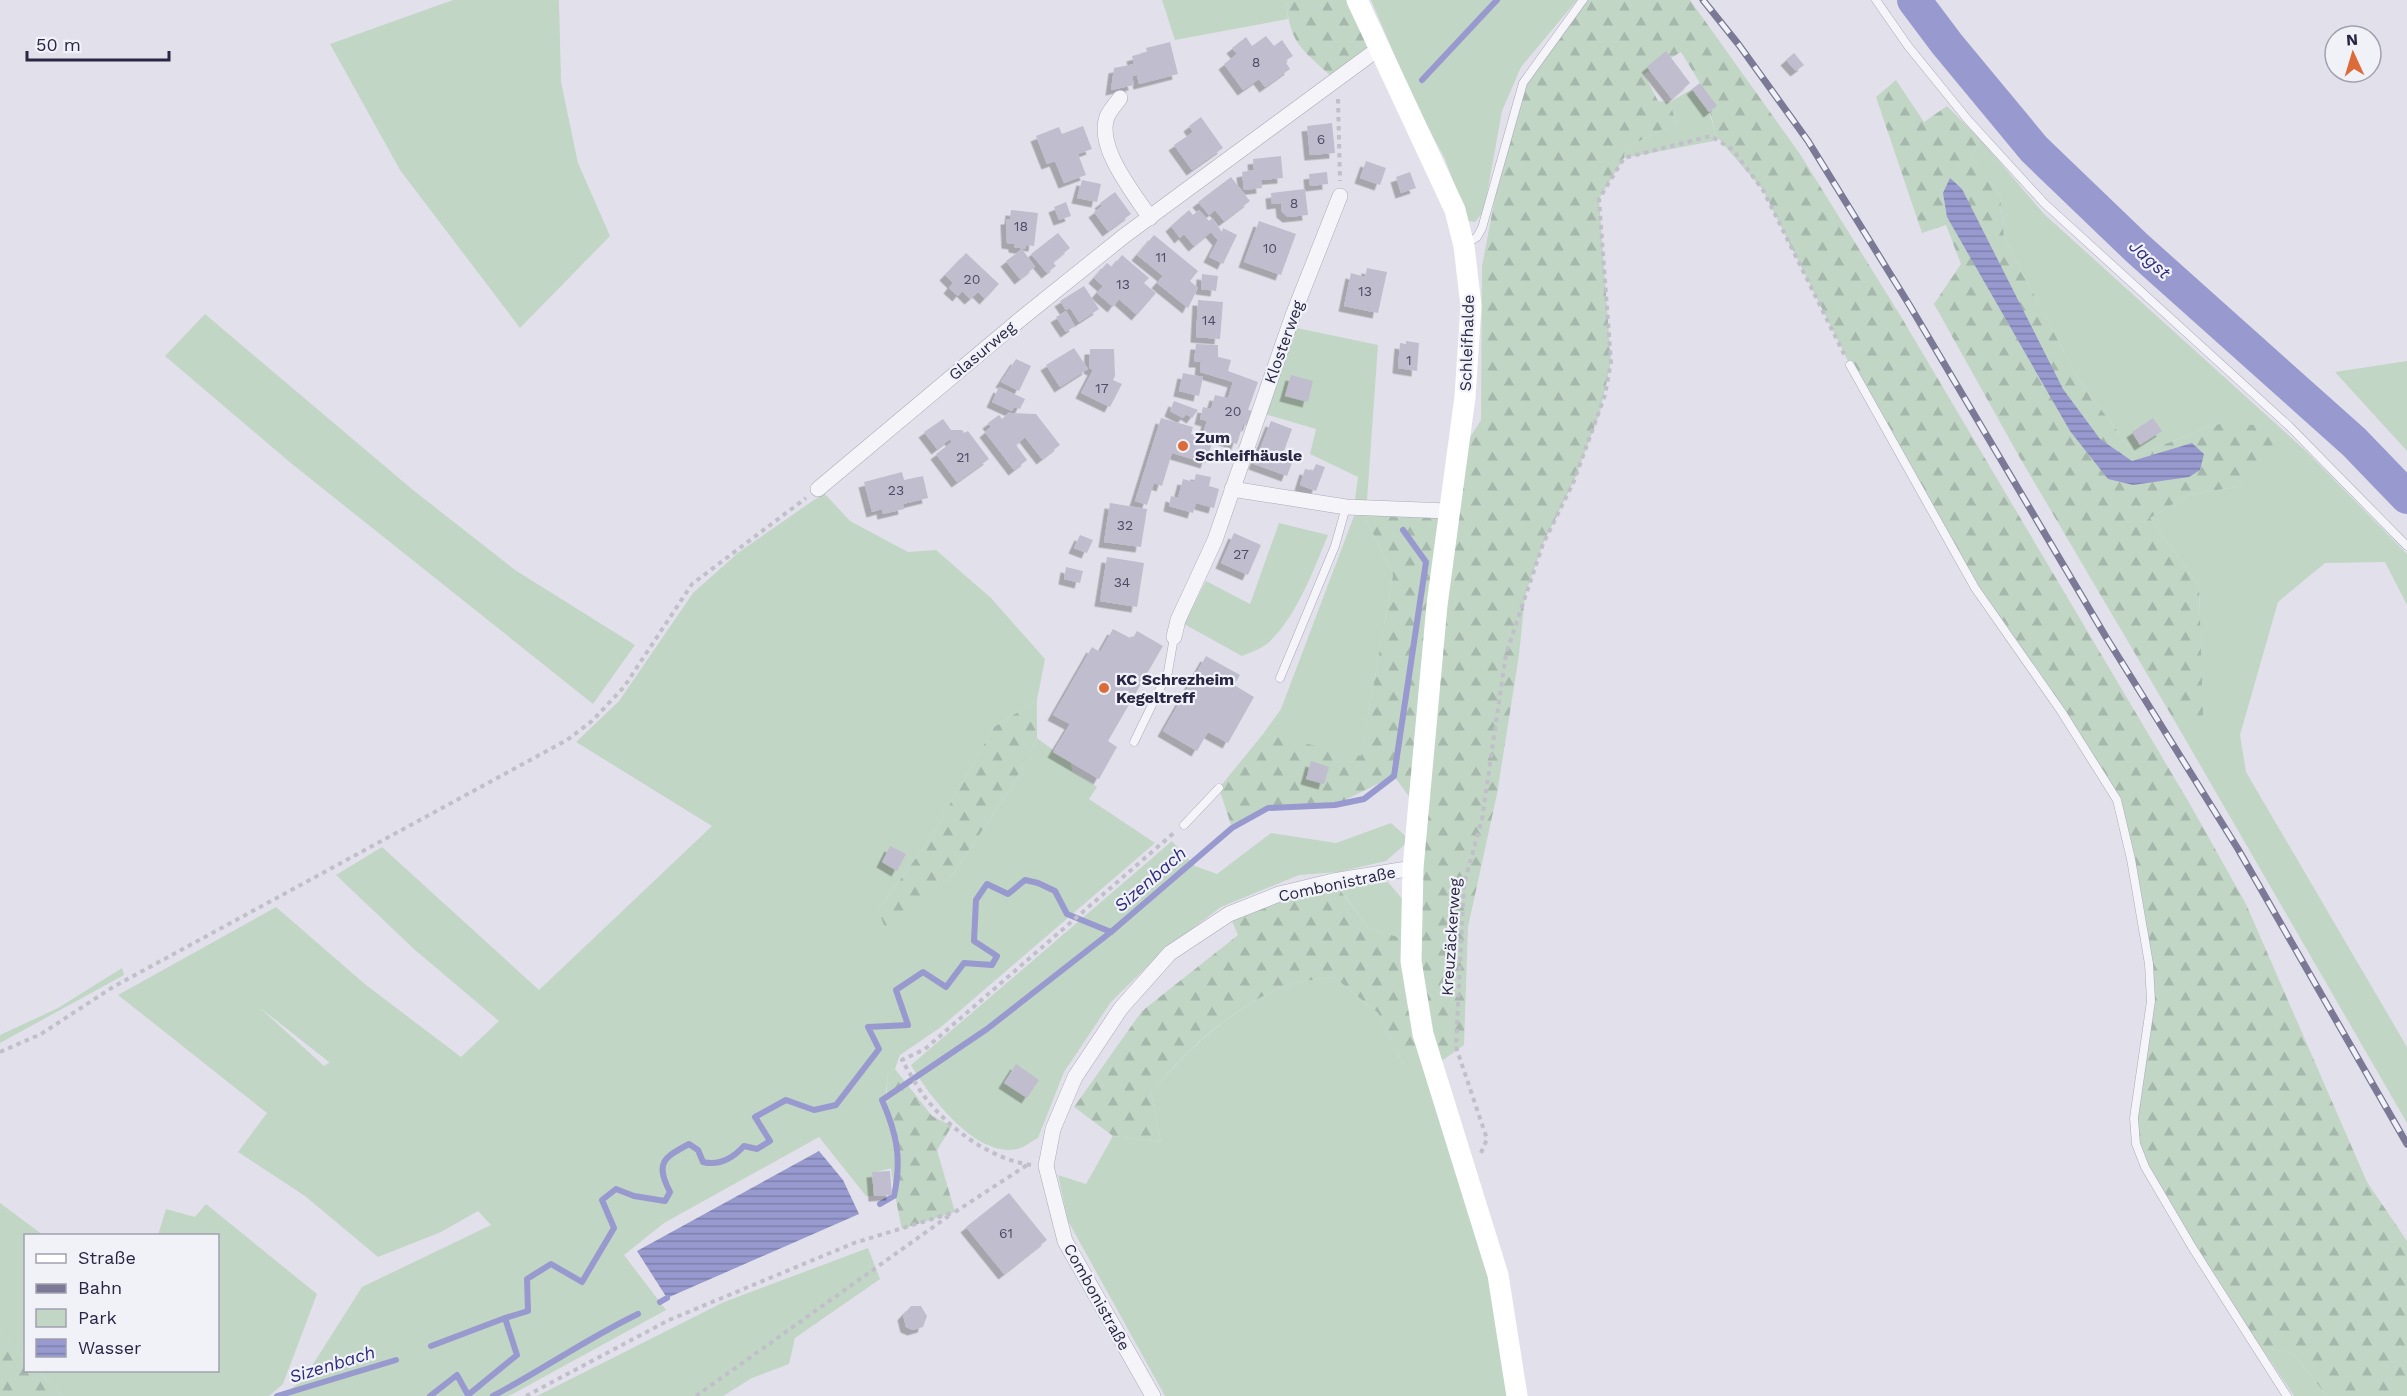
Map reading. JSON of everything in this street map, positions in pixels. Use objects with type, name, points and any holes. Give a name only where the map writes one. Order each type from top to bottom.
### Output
[{"type":"main road","name":"Schleifhalde","points":[[1357,0],[1455,210],[1464,246],[1471,306],[1465,397],[1437,605],[1413,868],[1411,961],[1423,1034],[1441,1099],[1498,1275],[1517,1396]]},
{"type":"street","name":"Glasurweg","points":[[818,489],[1022,318],[1150,218],[1227,163],[1336,77],[1378,49]]},
{"type":"street","points":[[1120,98],[1107,117],[1108,146],[1112,158],[1150,218]]},
{"type":"street","name":"Klosterweg","points":[[1174,637],[1178,620],[1215,540],[1293,315],[1340,196]]},
{"type":"street","points":[[1232,489],[1346,507],[1449,511]]},
{"type":"street","name":"Combonistraße","points":[[1153,1396],[1065,1241],[1047,1166],[1053,1129],[1075,1077],[1121,1008],[1170,953],[1229,914],[1279,894],[1413,868]]},
{"type":"lane","points":[[1464,246],[1477,237],[1482,228],[1523,83],[1583,0]]},
{"type":"lane","points":[[1876,0],[1908,46],[1968,120],[2044,204],[2289,426],[2407,546]]},
{"type":"lane","points":[[1850,365],[1975,588],[2061,711],[2117,800],[2131,859],[2149,964],[2151,1001],[2134,1118],[2136,1144],[2145,1167],[2192,1246],[2288,1396]]},
{"type":"lane","points":[[1280,678],[1335,546],[1346,507]]},
{"type":"lane","points":[[1134,742],[1168,672],[1174,637]]},
{"type":"lane","points":[[1184,825],[1219,788]]},
{"type":"path","points":[[1336,77],[1341,132],[1340,196]]},
{"type":"path","name":"Kreuzäckerweg","points":[[1469,1180],[1487,1139],[1456,1047],[1464,884],[1482,819],[1506,654],[1543,544],[1574,481],[1605,395],[1611,362],[1599,199],[1624,159],[1711,136],[1733,150],[1763,190],[1850,365]]},
{"type":"path","points":[[0,1052],[41,1034],[113,987],[567,740],[592,721],[624,687],[692,584],[818,489]]},
{"type":"path","points":[[1047,1166],[1028,1165],[977,1144],[952,1126],[924,1096],[903,1060],[925,1049],[1184,825]]},
{"type":"path","points":[[696,1396],[955,1212],[1028,1165]]},
{"type":"path","points":[[526,1396],[680,1316],[854,1243],[955,1212]]},
{"type":"green space","points":[[453,0],[559,0],[561,82],[578,163],[610,236],[520,328],[400,170],[330,44]]},
{"type":"green space","points":[[1162,0],[1286,0],[1288,19],[1175,40]]},
{"type":"green space","points":[[1286,0],[1350,0],[1371,47],[1331,76],[1298,44],[1290,26]]},
{"type":"green space","points":[[1371,0],[1577,0],[1521,67],[1502,111],[1484,211],[1475,222],[1468,221],[1445,159],[1415,103]]},
{"type":"green space","points":[[1583,0],[1690,0],[1800,154],[1900,315],[2191,806],[2246,904],[2367,1182],[2407,1241],[2407,1396],[2327,1396],[2293,1353],[2261,1347],[2192,1247],[2136,1144],[2134,1118],[2147,1039],[2149,964],[2117,800],[1975,588],[1850,365],[1763,190],[1717,137],[1703,88],[1681,52],[1644,74],[1658,101],[1670,102],[1676,123],[1625,148],[1624,158],[1599,199],[1611,362],[1600,412],[1574,481],[1543,544],[1525,596],[1519,655],[1497,794],[1468,927],[1464,1045],[1436,1065],[1417,960],[1420,868],[1444,602],[1464,447],[1481,420],[1482,266],[1510,120],[1523,83]]},
{"type":"green space","points":[[1896,80],[1924,122],[1947,106],[1980,139],[1971,157],[2000,195],[2004,237],[2077,377],[2135,455],[2219,424],[2265,425],[2276,434],[2269,457],[2244,486],[2190,494],[2150,518],[2199,587],[2203,715],[2177,725],[2020,458],[1934,304],[1961,264],[1946,225],[1922,233],[1876,97]]},
{"type":"green space","points":[[1692,89],[1709,112],[1717,137],[1714,141],[1624,158],[1625,148],[1676,123],[1670,102]]},
{"type":"green space","points":[[1980,139],[2044,214],[2306,451],[2407,554],[2407,605],[2385,562],[2325,563],[2278,602],[2240,735],[2246,772],[2407,1047],[2407,1123],[2177,725],[2202,714],[2199,587],[2150,518],[2190,494],[2244,486],[2219,424],[2135,455],[2077,377],[2004,237],[2000,195],[1971,157]]},
{"type":"green space","points":[[205,314],[413,490],[515,570],[635,645],[593,704],[292,464],[165,356]]},
{"type":"green space","points":[[1292,327],[1378,345],[1367,500],[1355,500],[1358,477],[1310,454],[1316,429],[1261,413]]},
{"type":"green space","points":[[2407,361],[2407,451],[2335,372]]},
{"type":"green space","points":[[824,493],[850,521],[908,552],[936,550],[991,598],[1045,659],[1037,700],[994,727],[930,839],[878,910],[947,882],[1012,787],[1037,738],[1071,763],[1072,771],[1097,787],[1089,799],[1155,843],[941,1027],[900,1055],[895,1069],[888,1073],[885,1101],[892,1168],[872,1173],[874,1196],[866,1196],[819,1137],[664,1223],[624,1255],[666,1310],[509,1396],[281,1396],[303,1380],[362,1287],[491,1225],[478,1211],[441,1232],[378,1257],[305,1196],[238,1152],[267,1113],[118,995],[276,907],[366,985],[461,1057],[499,1021],[415,950],[336,875],[382,847],[539,990],[712,826],[576,742],[619,701],[693,593],[739,552]],"holes":[[[259,1007],[329,1062],[324,1066]]]},
{"type":"green space","points":[[1418,510],[1449,511],[1419,810],[1394,776],[1335,805],[1268,808],[1232,828],[1219,788],[1263,734],[1361,756],[1393,575],[1364,515]]},
{"type":"green space","points":[[1364,515],[1393,575],[1361,757],[1263,734],[1281,709],[1354,516]]},
{"type":"green space","points":[[1279,523],[1328,535],[1296,607],[1278,633],[1265,645],[1242,656],[1184,624],[1206,581],[1250,604]]},
{"type":"green space","points":[[1037,700],[1037,738],[1012,787],[947,882],[897,930],[884,925],[878,910],[930,839],[994,727]]},
{"type":"green space","points":[[1391,823],[1410,840],[1386,861],[1338,872],[1299,875],[1221,907],[1164,950],[1111,1002],[1064,1072],[1038,1138],[1022,1147],[1001,1149],[970,1135],[942,1108],[911,1065],[1172,841],[1195,866],[1217,874],[1271,833],[1336,843]]},
{"type":"green space","points":[[1333,881],[1369,928],[1401,938],[1425,1064],[1403,1064],[1378,1013],[1334,977],[1293,983],[1249,1004],[1230,1016],[1180,1060],[1151,1093],[1161,1142],[1113,1136],[1074,1107],[1142,1011],[1238,935],[1229,914]]},
{"type":"green space","points":[[1388,882],[1404,901],[1401,938],[1369,928],[1339,888]]},
{"type":"green space","points":[[122,968],[124,975],[0,1043],[0,1035],[58,1008]]},
{"type":"green space","points":[[1334,977],[1378,1013],[1403,1064],[1425,1064],[1462,1180],[1494,1300],[1508,1396],[1165,1396],[1068,1221],[1058,1175],[1086,1184],[1113,1136],[1161,1142],[1151,1093],[1196,1045],[1230,1017],[1268,994],[1293,983]]},
{"type":"green space","points":[[895,1069],[932,1116],[952,1126],[937,1150],[955,1212],[902,1229],[894,1191],[887,1132],[888,1073]]},
{"type":"green space","points":[[0,1203],[42,1234],[24,1234],[24,1357],[0,1333]]},
{"type":"green space","points":[[206,1204],[317,1294],[283,1384],[269,1396],[63,1396],[39,1372],[219,1372],[219,1234],[158,1234],[166,1209],[195,1217]]},
{"type":"green space","points":[[868,1248],[880,1279],[795,1338],[789,1364],[752,1378],[723,1396],[537,1396],[724,1302]]},
{"type":"green space","points":[[0,1333],[24,1357],[24,1372],[39,1372],[63,1396],[0,1396]]},
{"type":"green space","points":[[2261,1347],[2293,1353],[2327,1396],[2294,1396]]},
{"type":"water","points":[[1950,178],[1962,189],[2063,389],[2100,439],[2132,461],[2192,443],[2204,454],[2200,470],[2189,477],[2133,485],[2108,479],[2070,431],[1947,217],[1943,193]]},
{"type":"water","points":[[819,1151],[843,1180],[859,1214],[667,1298],[637,1251]]},
{"type":"building","points":[[1266,36],[1274,46],[1282,40],[1293,56],[1285,61],[1290,69],[1265,87],[1259,79],[1243,90],[1224,64],[1237,54],[1232,48],[1246,37],[1252,46]]},
{"type":"building","points":[[1170,42],[1178,74],[1139,84],[1137,75],[1132,76],[1134,85],[1111,90],[1114,68],[1134,64],[1132,56],[1147,52],[1146,48]]},
{"type":"building","points":[[1666,51],[1690,83],[1672,99],[1647,67]]},
{"type":"building","points":[[1794,53],[1804,65],[1796,71],[1786,60]]},
{"type":"building","points":[[1700,83],[1717,106],[1709,112],[1692,89]]},
{"type":"building","points":[[1201,117],[1223,148],[1192,170],[1174,145],[1193,132],[1189,126]]},
{"type":"building","points":[[1332,123],[1335,153],[1310,155],[1307,126]]},
{"type":"building","points":[[1083,126],[1092,149],[1078,154],[1086,175],[1064,183],[1055,161],[1047,164],[1036,136],[1059,127],[1062,134]]},
{"type":"building","points":[[1281,156],[1283,178],[1261,180],[1262,188],[1244,190],[1242,172],[1254,170],[1253,159]]},
{"type":"building","points":[[1366,161],[1386,168],[1380,185],[1360,178]]},
{"type":"building","points":[[1327,172],[1328,184],[1310,186],[1309,174]]},
{"type":"building","points":[[1410,172],[1416,188],[1401,193],[1396,177]]},
{"type":"building","points":[[1231,177],[1250,201],[1224,221],[1215,210],[1209,215],[1198,202]]},
{"type":"building","points":[[1082,180],[1101,184],[1097,202],[1077,198]]},
{"type":"building","points":[[1305,189],[1308,215],[1288,217],[1282,212],[1281,203],[1272,204],[1271,193]]},
{"type":"building","points":[[1115,192],[1131,214],[1108,231],[1094,212],[1102,206],[1100,203]]},
{"type":"building","points":[[1066,202],[1071,216],[1059,220],[1054,207]]},
{"type":"building","points":[[1011,210],[1038,213],[1034,246],[1026,245],[1025,249],[1007,243],[1006,219],[1010,219]]},
{"type":"building","points":[[1189,210],[1193,215],[1199,210],[1209,221],[1212,218],[1222,232],[1223,228],[1237,235],[1223,264],[1209,257],[1218,240],[1211,232],[1194,246],[1184,234],[1180,238],[1171,226]]},
{"type":"building","points":[[1259,221],[1296,234],[1281,275],[1244,262]]},
{"type":"building","points":[[1058,233],[1070,248],[1053,262],[1056,266],[1047,273],[1031,254]]},
{"type":"building","points":[[1154,235],[1198,271],[1190,281],[1198,288],[1188,308],[1157,283],[1163,276],[1137,255]]},
{"type":"building","points":[[1022,249],[1035,267],[1020,279],[1006,261]]},
{"type":"building","points":[[966,253],[999,284],[985,299],[978,292],[970,299],[962,291],[958,296],[949,288],[953,283],[945,275]]},
{"type":"building","points":[[1122,255],[1149,278],[1144,283],[1156,293],[1137,315],[1119,299],[1113,307],[1097,293],[1103,286],[1094,278],[1107,263],[1112,267]]},
{"type":"building","points":[[1367,268],[1387,272],[1378,313],[1344,306],[1351,273],[1365,277]]},
{"type":"building","points":[[1202,274],[1218,276],[1216,291],[1201,289]]},
{"type":"building","points":[[1084,286],[1099,309],[1079,322],[1070,308],[1066,310],[1060,301]]},
{"type":"building","points":[[1198,300],[1223,302],[1220,339],[1196,337]]},
{"type":"building","points":[[1066,311],[1075,326],[1066,332],[1056,317]]},
{"type":"building","points":[[1406,341],[1419,343],[1417,371],[1398,368],[1400,343],[1406,344]]},
{"type":"building","points":[[1196,344],[1218,345],[1218,357],[1231,360],[1228,371],[1258,382],[1248,410],[1253,411],[1248,426],[1243,424],[1237,444],[1203,433],[1207,421],[1200,419],[1203,407],[1211,409],[1215,395],[1228,398],[1233,382],[1200,372],[1201,362],[1194,362]]},
{"type":"building","points":[[1074,348],[1088,369],[1060,387],[1046,365]]},
{"type":"building","points":[[1090,349],[1114,349],[1115,376],[1113,380],[1122,384],[1110,407],[1081,393],[1093,370],[1089,368]]},
{"type":"building","points":[[1016,359],[1031,366],[1019,391],[1001,382]]},
{"type":"building","points":[[1183,373],[1203,377],[1199,396],[1179,391]]},
{"type":"building","points":[[1291,375],[1313,381],[1308,402],[1285,396]]},
{"type":"building","points":[[999,387],[1025,399],[1020,409],[1014,407],[1012,411],[992,402]]},
{"type":"building","points":[[1174,401],[1198,410],[1192,418],[1186,414],[1183,418],[1170,411]]},
{"type":"building","points":[[1009,413],[1036,414],[1060,445],[1042,459],[1025,437],[1016,445],[1027,460],[1014,470],[985,432],[991,427],[988,423],[999,415],[1002,419]]},
{"type":"building","points":[[1161,418],[1193,427],[1191,434],[1213,440],[1206,463],[1172,453],[1162,486],[1154,483],[1147,505],[1135,501]]},
{"type":"building","points":[[2153,418],[2162,431],[2140,445],[2132,432]]},
{"type":"building","points":[[943,419],[951,430],[962,430],[964,433],[968,431],[989,459],[957,482],[936,454],[952,442],[950,439],[937,449],[924,432]]},
{"type":"building","points":[[1271,421],[1292,429],[1284,451],[1295,455],[1287,476],[1254,464]]},
{"type":"building","points":[[1316,464],[1325,467],[1316,491],[1300,485],[1305,469],[1313,471]]},
{"type":"building","points":[[902,472],[904,480],[923,476],[928,498],[903,504],[904,509],[883,514],[882,509],[872,512],[864,482]]},
{"type":"building","points":[[1196,474],[1211,477],[1209,486],[1219,489],[1214,508],[1196,503],[1193,513],[1169,506],[1171,496],[1178,498],[1183,479],[1194,482]]},
{"type":"building","points":[[1110,503],[1147,509],[1141,547],[1104,542]]},
{"type":"building","points":[[1234,533],[1261,545],[1248,575],[1221,563]]},
{"type":"building","points":[[1080,535],[1093,540],[1087,553],[1074,548]]},
{"type":"building","points":[[1107,557],[1144,563],[1137,607],[1100,601]]},
{"type":"building","points":[[1066,567],[1083,571],[1080,583],[1064,579]]},
{"type":"building","name":"KC Schrezheim Kegeltreff","points":[[1113,629],[1132,639],[1137,631],[1163,646],[1108,741],[1117,747],[1099,779],[1053,752],[1070,724],[1053,715],[1092,647],[1100,652]]},
{"type":"building","points":[[1206,656],[1240,675],[1234,685],[1254,697],[1228,743],[1208,732],[1197,751],[1163,731]]},
{"type":"building","points":[[1311,761],[1329,767],[1324,784],[1306,779]]},
{"type":"building","points":[[890,846],[906,854],[897,871],[882,862]]},
{"type":"building","points":[[1016,1064],[1039,1080],[1027,1098],[1004,1083]]},
{"type":"building","points":[[890,1171],[892,1195],[874,1196],[872,1172]]},
{"type":"building","points":[[1009,1193],[1047,1240],[1004,1274],[966,1227]]},
{"type":"building","points":[[911,1306],[921,1306],[927,1316],[923,1327],[913,1330],[906,1327],[903,1315]]},
{"type":"waterway","name":"Sizenbach","points":[[1422,80],[1497,0]]},
{"type":"waterway","name":"Jagst","points":[[1914,0],[1947,44],[2034,149],[2137,248],[2354,442],[2407,497]]},
{"type":"waterway","name":"Sizenbach","points":[[430,1396],[457,1375],[468,1395],[517,1355],[505,1318],[528,1311],[527,1279],[551,1264],[582,1282],[614,1228],[602,1200],[616,1189],[634,1196],[665,1201],[670,1192],[663,1174],[664,1162],[680,1149],[689,1144],[698,1150],[703,1162],[720,1162],[744,1146],[757,1149],[770,1141],[755,1117],[786,1100],[814,1110],[836,1105],[879,1049],[868,1027],[908,1025],[896,990],[923,972],[946,987],[964,963],[992,965],[997,956],[974,941],[976,900],[987,884],[1008,894],[1025,880],[1038,883],[1055,891],[1067,914],[1111,932],[1232,828],[1268,808],[1335,805],[1364,799],[1394,776],[1426,562],[1403,530]]},
{"type":"waterway","points":[[880,1204],[894,1196],[898,1170],[897,1147],[882,1100],[987,1029],[1111,932]]},
{"type":"waterway","points":[[660,1302],[667,1298]]},
{"type":"waterway","points":[[493,1396],[638,1314]]},
{"type":"waterway","name":"Sizenbach","points":[[431,1346],[505,1318]]},
{"type":"waterway","name":"Sizenbach","points":[[277,1396],[396,1360]]},
{"type":"railway","points":[[1703,0],[1739,45],[1808,141],[1910,306],[2106,637],[2238,849],[2407,1144]]},
{"type":"place","name":"Zum Schleifhäusle","points":[[1183,446]]},
{"type":"place","name":"KC Schrezheim Kegeltreff","points":[[1104,688]]}]
